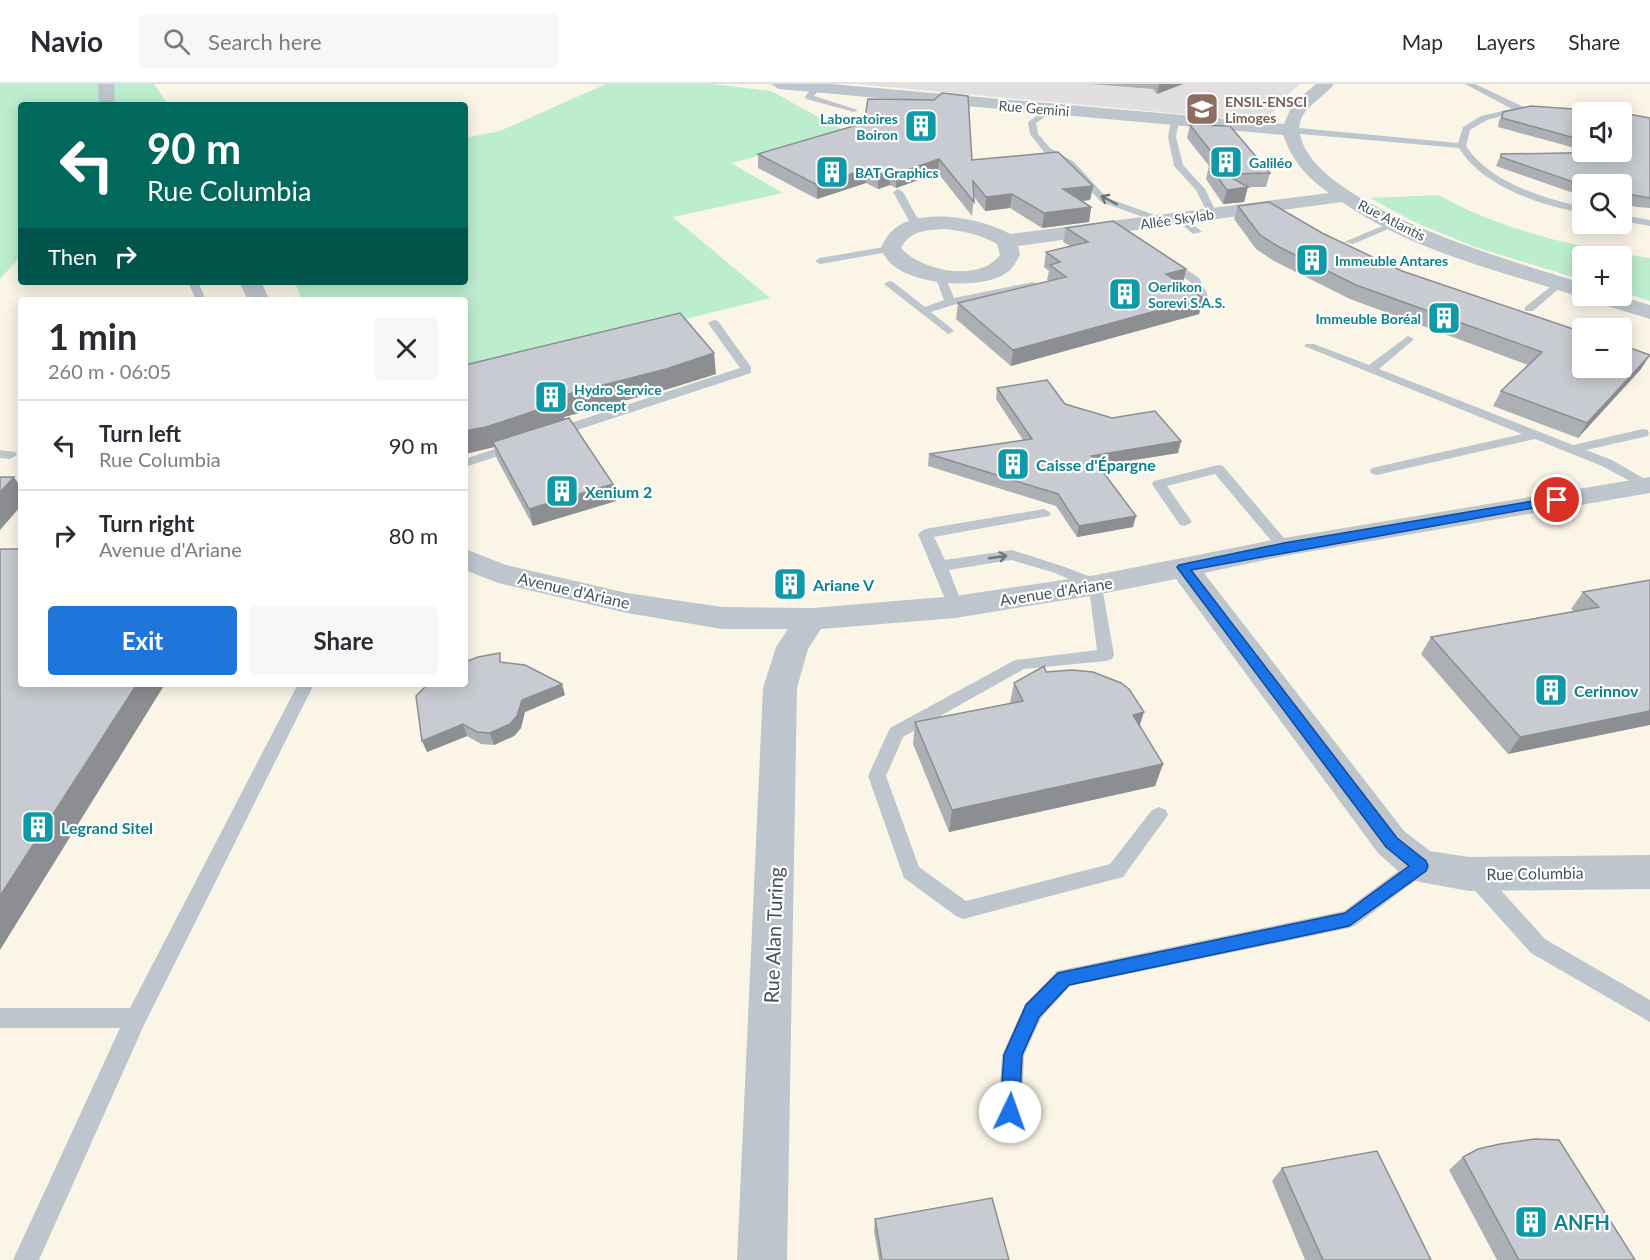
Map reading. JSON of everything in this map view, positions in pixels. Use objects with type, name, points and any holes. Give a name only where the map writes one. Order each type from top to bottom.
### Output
[{"type":"street","points":[[106,84],[107,102]]},
{"type":"street","name":"Rue Gemini","points":[[779,84],[856,87],[1051,110],[1289,130]]},
{"type":"street","points":[[1289,130],[1292,117],[1309,94],[1326,84]]},
{"type":"street","name":"Rue Atlantis","points":[[1289,130],[1292,143],[1309,168],[1346,196],[1395,224],[1444,246],[1572,287]]},
{"type":"street","name":"Allée Skylab","points":[[1007,241],[1126,230],[1172,220],[1346,196]]},
{"type":"street","points":[[951,223],[968,225],[998,234],[1007,241],[1012,249],[1011,257],[1005,265],[977,276],[940,276],[905,266],[894,258],[891,249],[893,240],[903,232],[917,226],[951,223]]},
{"type":"street","points":[[1631,306],[1650,312]]},
{"type":"street","name":"Avenue d'Ariane","points":[[468,560],[498,573],[627,603],[722,618],[812,619],[955,607],[1096,585],[1284,547],[1649,485]]},
{"type":"street","name":"Rue Columbia","points":[[1183,567],[1391,843],[1420,866],[1469,874],[1650,872]]},
{"type":"street","name":"Rue Alan Turing","points":[[762,1260],[780,688],[792,647],[812,619]]},
{"type":"lane","points":[[1469,84],[1518,109]]},
{"type":"lane","points":[[816,87],[808,97],[854,110]]},
{"type":"lane","points":[[1461,146],[1466,129],[1484,118],[1518,109],[1529,109]]},
{"type":"lane","points":[[1051,110],[1032,122],[1034,134],[1047,150],[1071,164],[1104,200],[1172,220],[1197,232]]},
{"type":"lane","points":[[1175,121],[1172,138],[1179,166],[1200,189],[1212,214]]},
{"type":"lane","points":[[1289,130],[1461,146],[1475,164],[1498,178],[1536,196],[1572,207]]},
{"type":"lane","points":[[898,192],[917,226]]},
{"type":"lane","points":[[1632,220],[1650,223]]},
{"type":"lane","points":[[1349,242],[1395,224]]},
{"type":"lane","points":[[820,261],[891,249]]},
{"type":"lane","points":[[1158,253],[1195,280],[1206,304]]},
{"type":"lane","points":[[940,276],[950,302]]},
{"type":"lane","points":[[1529,309],[1559,283]]},
{"type":"lane","points":[[889,284],[948,332]]},
{"type":"lane","points":[[924,311],[950,302],[1034,285]]},
{"type":"lane","points":[[468,462],[747,370],[714,323]]},
{"type":"lane","points":[[1371,370],[1408,339]]},
{"type":"lane","points":[[1310,346],[1574,449],[1649,485]]},
{"type":"lane","points":[[1574,449],[1643,434]]},
{"type":"lane","points":[[1377,471],[1536,435]]},
{"type":"lane","points":[[1185,522],[1159,484],[1218,469],[1284,547]]},
{"type":"lane","points":[[955,607],[925,534],[1044,513]]},
{"type":"lane","points":[[940,566],[1012,555],[1060,570],[1096,585],[1106,655],[1021,664],[896,733],[877,776],[911,872],[963,910],[1116,872],[1159,815]]},
{"type":"lane","points":[[26,1260],[136,1018],[304,687]]},
{"type":"lane","points":[[1009,1131],[1013,1055],[1033,1011],[1064,978],[1349,919],[1420,866]]},
{"type":"lane","points":[[1469,874],[1490,892],[1538,946],[1650,1012]]},
{"type":"lane","points":[[0,1018],[136,1018]]},
{"type":"shaded area","points":[[154,84],[606,84],[500,131],[468,137],[468,102],[166,102]]},
{"type":"shaded area","points":[[712,84],[856,84],[1257,121],[1270,117],[1279,102],[1301,84],[1650,84],[1650,1260],[0,1260],[0,279],[18,259],[18,285],[296,285],[299,297],[18,297],[18,687],[468,687],[468,373],[769,298],[672,217],[782,193],[730,163],[771,91]]},
{"type":"shaded area","name":"ENSIL-ENSCI Limoges","points":[[856,84],[1300,84],[1279,102],[1270,117],[1257,121]]},
{"type":"green space","points":[[0,84],[154,84],[166,102],[18,102],[18,259],[0,279]]},
{"type":"green space","points":[[606,84],[712,84],[771,91],[848,133],[731,163],[783,193],[673,217],[770,298],[468,373],[468,297],[301,297],[296,285],[468,285],[468,137],[500,131]]},
{"type":"green space","points":[[1438,195],[1463,208],[1515,228],[1582,246],[1572,246],[1572,277],[1475,247],[1414,222],[1370,198]]},
{"type":"green space","points":[[1632,255],[1650,258],[1650,301],[1632,295]]},
{"type":"building","points":[[942,93],[968,96],[972,160],[1058,152],[1093,186],[1063,189],[1091,207],[1044,213],[1012,194],[986,197],[973,181],[974,202],[939,159],[896,174],[891,171],[878,175],[866,169],[817,185],[758,154],[864,123],[868,99],[934,100]]},
{"type":"building","points":[[1531,106],[1572,109],[1572,137],[1502,118],[1503,112]]},
{"type":"building","points":[[1632,115],[1650,118],[1650,198],[1632,195],[1632,174],[1572,174],[1572,182],[1501,157],[1501,154],[1572,153],[1572,162],[1632,162]]},
{"type":"building","points":[[1190,125],[1230,126],[1270,173],[1229,174]]},
{"type":"building","points":[[1209,165],[1248,187],[1227,190]]},
{"type":"building","points":[[1269,202],[1322,233],[1402,271],[1572,329],[1572,378],[1629,378],[1587,423],[1501,391],[1542,352],[1356,285],[1279,247],[1260,235],[1238,206]]},
{"type":"building","points":[[1113,221],[1186,269],[1166,274],[1203,298],[1013,350],[958,303],[1066,277],[1050,265],[1060,262],[1046,252],[1088,242],[1066,228]]},
{"type":"building","name":"Hydro Service Concept","points":[[680,313],[714,353],[666,369],[557,397],[561,402],[486,427],[468,430],[468,364]]},
{"type":"building","points":[[1632,349],[1650,355],[1632,374]]},
{"type":"building","name":"Caisse d'Épargne","points":[[1047,380],[1065,404],[1112,418],[1155,411],[1181,441],[1091,456],[1136,516],[1079,526],[1058,494],[929,454],[1032,439],[997,388]]},
{"type":"building","points":[[569,418],[613,484],[529,509],[493,442]]},
{"type":"building","points":[[0,477],[14,477],[0,492]]},
{"type":"building","name":"Legrand Sitel","points":[[0,549],[18,549],[18,687],[135,687],[0,896]]},
{"type":"building","name":"Cerinnov","points":[[1650,580],[1650,711],[1520,737],[1431,637],[1599,607],[1583,592]]},
{"type":"building","points":[[500,653],[500,662],[525,665],[562,684],[522,700],[517,716],[510,724],[490,733],[477,732],[463,724],[422,741],[416,696],[425,687],[468,687],[468,661]]},
{"type":"building","points":[[1044,666],[1046,672],[1072,670],[1093,672],[1121,683],[1129,689],[1144,712],[1133,715],[1163,764],[952,810],[915,722],[1023,701],[1014,683]]},
{"type":"building","points":[[1535,1139],[1559,1140],[1635,1260],[1519,1260],[1463,1157],[1478,1149]]},
{"type":"building","points":[[1377,1151],[1431,1260],[1323,1260],[1282,1168]]},
{"type":"building","points":[[992,1198],[1009,1260],[882,1260],[875,1219]]},
{"type":"place","name":"ENSIL-ENSCI Limoges","points":[[1202,109]]},
{"type":"place","name":"Laboratoires Boiron","points":[[921,126]]},
{"type":"place","name":"Galiléo","points":[[1226,162]]},
{"type":"place","name":"BAT Graphics","points":[[832,172]]},
{"type":"place","name":"Immeuble Antares","points":[[1312,260]]},
{"type":"place","name":"Oerlikon Sorevi S.A.S.","points":[[1125,294]]},
{"type":"place","name":"Immeuble Boréal","points":[[1444,318]]},
{"type":"place","name":"Hydro Service Concept","points":[[551,397]]},
{"type":"place","name":"Caisse d'Épargne","points":[[1013,464]]},
{"type":"place","name":"Xenium 2","points":[[562,491]]},
{"type":"place","name":"Ariane V","points":[[790,584]]},
{"type":"place","name":"Cerinnov","points":[[1551,690]]},
{"type":"place","name":"Legrand Sitel","points":[[38,827]]},
{"type":"place","name":"ANFH","points":[[1531,1222]]},
{"type":"route","points":[[1010,1112],[1013,1055],[1033,1011],[1064,978],[1349,919],[1420,866],[1391,843],[1183,567],[1284,547],[1557,500]]}]
